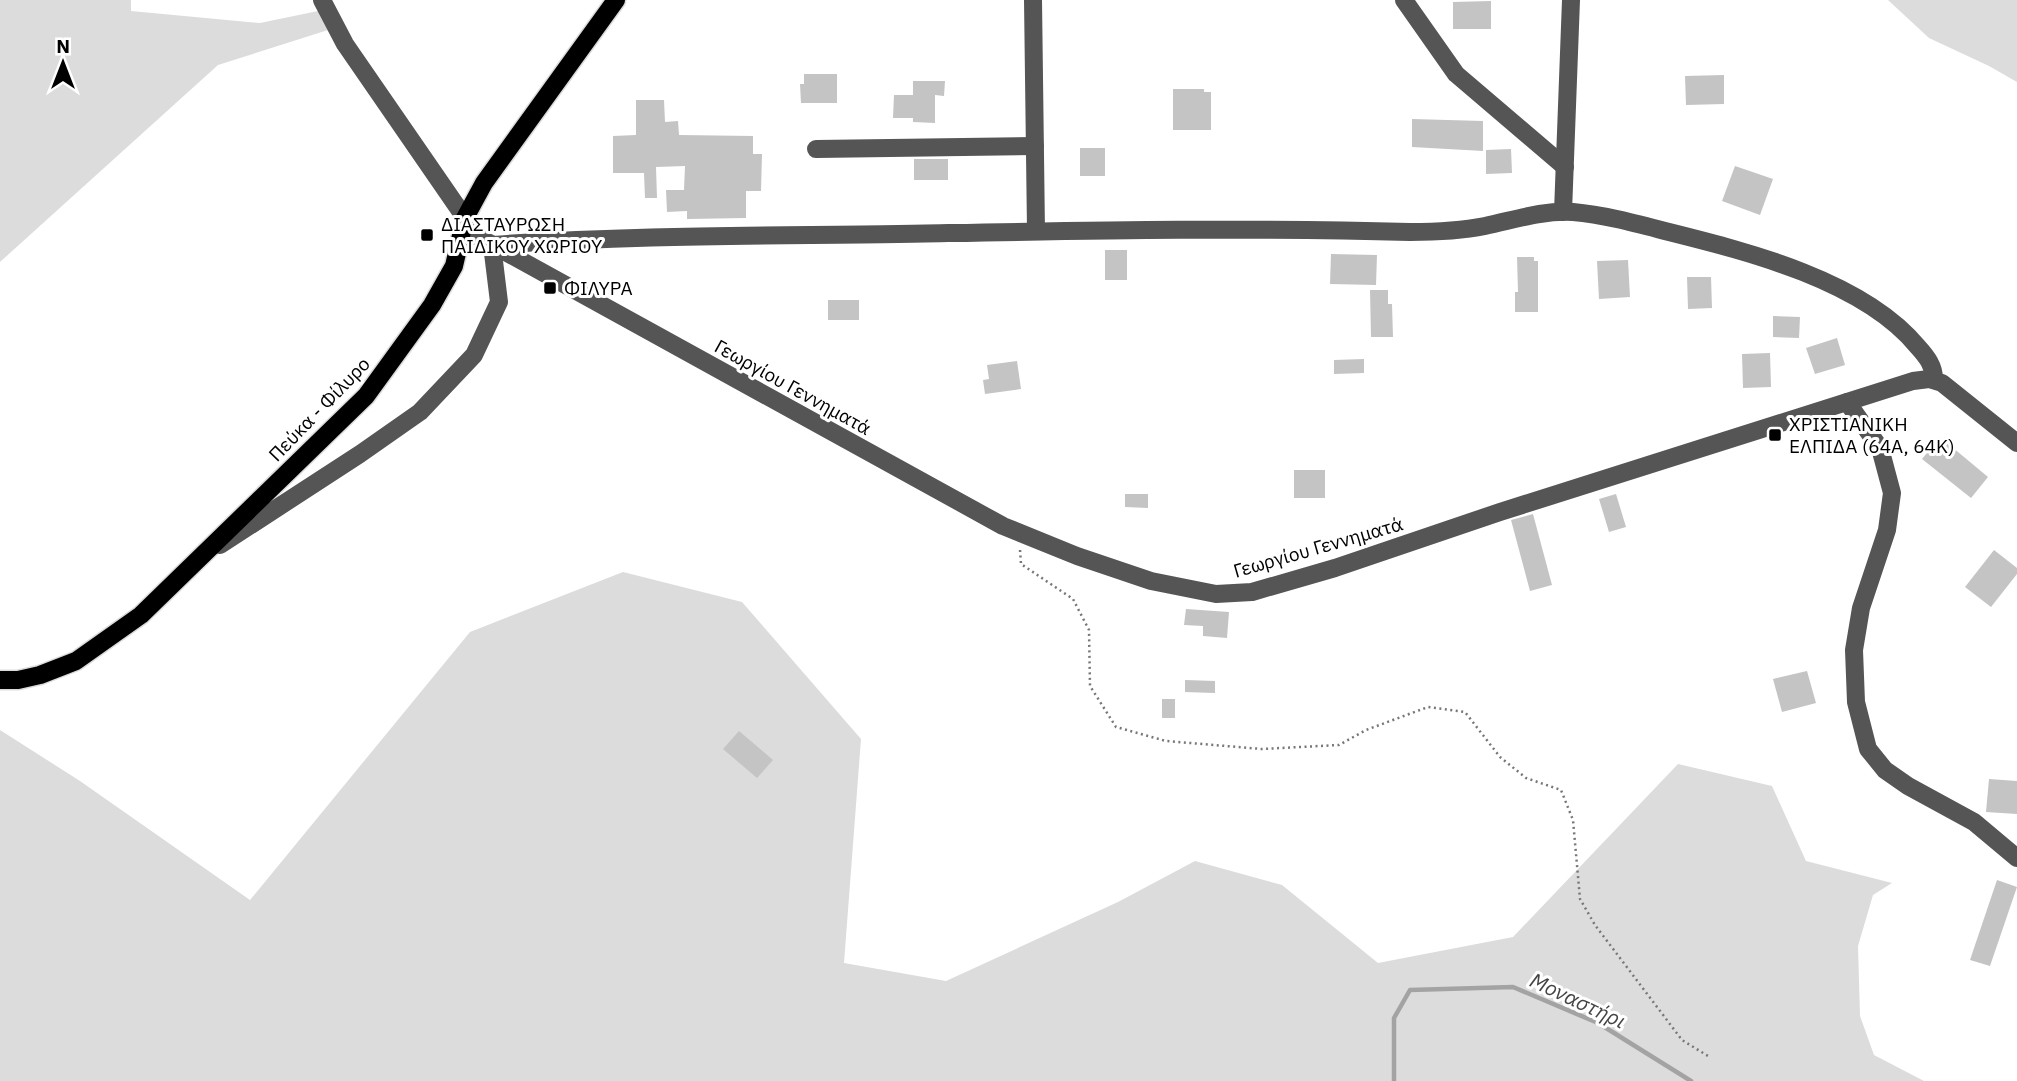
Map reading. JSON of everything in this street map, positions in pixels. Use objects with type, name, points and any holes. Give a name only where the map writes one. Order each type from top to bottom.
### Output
[{"type":"main road","name":"Πεύκα - Φίλυρο","points":[[0,680],[18,680],[40,675],[76,661],[141,615],[366,396],[432,305],[454,266],[464,223],[506,150],[616,0]]},
{"type":"street","points":[[322,0],[345,44],[464,223]]},
{"type":"street","points":[[1033,0],[1036,231]]},
{"type":"street","points":[[1404,0],[1457,74],[1565,167]]},
{"type":"street","points":[[1563,212],[1571,0]]},
{"type":"street","points":[[816,149],[1035,146]]},
{"type":"street","points":[[198,559],[420,412],[465,365],[474,355],[499,302],[492,245],[605,238],[1036,231],[1343,229],[1441,232],[1563,212],[1605,217],[1733,249],[1849,293],[1887,316],[1908,335],[1933,368],[1934,379],[1949,387],[2017,443]]},
{"type":"street","name":"Γεωργίου Γεννηματά","points":[[464,223],[492,245],[1018,532],[1077,556],[1151,581],[1203,593],[1239,594],[1272,587],[1904,383],[1934,379]]},
{"type":"street","points":[[1847,402],[1881,448],[1892,493],[1887,530],[1861,608],[1854,650],[1856,702],[1868,749],[1885,770],[1908,786],[1974,822],[2017,858]]},
{"type":"path","points":[[1018,532],[1021,564],[1073,599],[1089,630],[1090,686],[1116,727],[1166,741],[1262,749],[1339,745],[1366,730],[1428,707],[1465,712],[1500,757],[1526,778],[1561,790],[1573,820],[1580,899],[1595,925],[1682,1040],[1708,1056]]},
{"type":"shaded area","points":[[0,0],[131,0],[131,11],[260,23],[318,11],[328,30],[218,65],[0,262]]},
{"type":"shaded area","points":[[1888,0],[2017,0],[2017,82],[1929,38]]},
{"type":"shaded area","points":[[623,572],[742,602],[861,739],[844,963],[946,981],[1118,902],[1195,861],[1282,885],[1378,963],[1513,937],[1678,764],[1772,786],[1806,861],[1892,883],[1873,895],[1858,946],[1860,1016],[1874,1055],[1924,1081],[0,1081],[0,730],[80,781],[250,900],[470,632]]},
{"type":"building","points":[[1491,1],[1491,29],[1453,29],[1453,2]]},
{"type":"building","points":[[804,74],[837,74],[837,103],[801,103],[800,84],[804,84]]},
{"type":"building","points":[[1724,75],[1724,104],[1686,105],[1685,76]]},
{"type":"building","points":[[913,81],[945,81],[944,96],[935,95],[935,123],[913,122],[913,118],[893,118],[894,95],[913,95]]},
{"type":"building","points":[[1173,89],[1204,89],[1204,92],[1211,92],[1211,130],[1173,130]]},
{"type":"building","points":[[636,100],[664,100],[665,122],[678,121],[679,135],[753,136],[753,154],[762,154],[761,191],[746,191],[746,218],[687,219],[687,211],[667,212],[666,190],[684,190],[685,166],[656,167],[657,198],[645,198],[644,173],[613,173],[613,136],[636,135]]},
{"type":"building","points":[[1412,119],[1483,121],[1483,151],[1412,147]]},
{"type":"building","points":[[1080,148],[1105,148],[1105,176],[1080,176]]},
{"type":"building","points":[[1511,149],[1512,173],[1486,174],[1486,150]]},
{"type":"building","points":[[914,159],[948,159],[948,180],[914,180]]},
{"type":"building","points":[[1735,166],[1773,179],[1760,215],[1722,201]]},
{"type":"building","points":[[1105,250],[1127,250],[1127,280],[1105,280]]},
{"type":"building","points":[[1331,254],[1377,255],[1376,285],[1330,284]]},
{"type":"building","points":[[1517,257],[1534,257],[1534,261],[1538,261],[1538,312],[1515,312],[1515,292],[1518,292]]},
{"type":"building","points":[[1628,260],[1630,297],[1599,299],[1597,261]]},
{"type":"building","points":[[1687,277],[1711,277],[1712,308],[1688,309]]},
{"type":"building","points":[[1370,290],[1388,290],[1388,304],[1392,304],[1393,337],[1371,337]]},
{"type":"building","points":[[828,300],[859,300],[859,320],[828,320]]},
{"type":"building","points":[[1773,316],[1800,317],[1799,338],[1773,337]]},
{"type":"building","points":[[1837,338],[1845,365],[1815,374],[1806,348]]},
{"type":"building","points":[[1770,353],[1771,387],[1743,388],[1742,354]]},
{"type":"building","points":[[1364,359],[1364,373],[1334,374],[1334,360]]},
{"type":"building","points":[[1017,361],[1021,389],[985,394],[983,380],[989,379],[987,365]]},
{"type":"building","points":[[1940,437],[1988,477],[1971,498],[1922,459]]},
{"type":"building","points":[[1294,470],[1325,470],[1325,498],[1294,498]]},
{"type":"building","points":[[1125,494],[1148,494],[1148,508],[1125,507]]},
{"type":"building","points":[[1616,494],[1626,527],[1609,532],[1599,499]]},
{"type":"building","points":[[1533,514],[1552,585],[1530,591],[1511,520]]},
{"type":"building","points":[[1994,550],[2017,568],[2017,574],[1991,607],[1965,587]]},
{"type":"building","points":[[1186,609],[1229,612],[1227,638],[1203,636],[1203,626],[1184,625]]},
{"type":"building","points":[[1807,671],[1816,703],[1782,712],[1773,679]]},
{"type":"building","points":[[1185,680],[1215,681],[1215,693],[1185,692]]},
{"type":"building","points":[[1162,699],[1175,699],[1175,718],[1162,718]]},
{"type":"building","points":[[739,731],[773,760],[757,778],[723,749]]},
{"type":"building","points":[[1989,779],[2017,781],[2017,814],[1986,812]]},
{"type":"building","points":[[1997,880],[2017,887],[1990,966],[1970,960]]},
{"type":"waterway","name":"Μοναστήρι","points":[[1394,1081],[1394,1018],[1410,990],[1513,987],[1598,1023],[1691,1081]]},
{"type":"place","name":"ΔΙΑΣΤΑΥΡΩΣΗ ΠΑΙΔΙΚΟΥ ΧΩΡΙΟΥ","points":[[427,235]]},
{"type":"place","name":"ΦΙΛΥΡΑ","points":[[550,288]]},
{"type":"place","name":"ΧΡΙΣΤΙΑΝΙΚΗ ΕΛΠΙΔΑ (64Α, 64Κ)","points":[[1775,435]]}]
